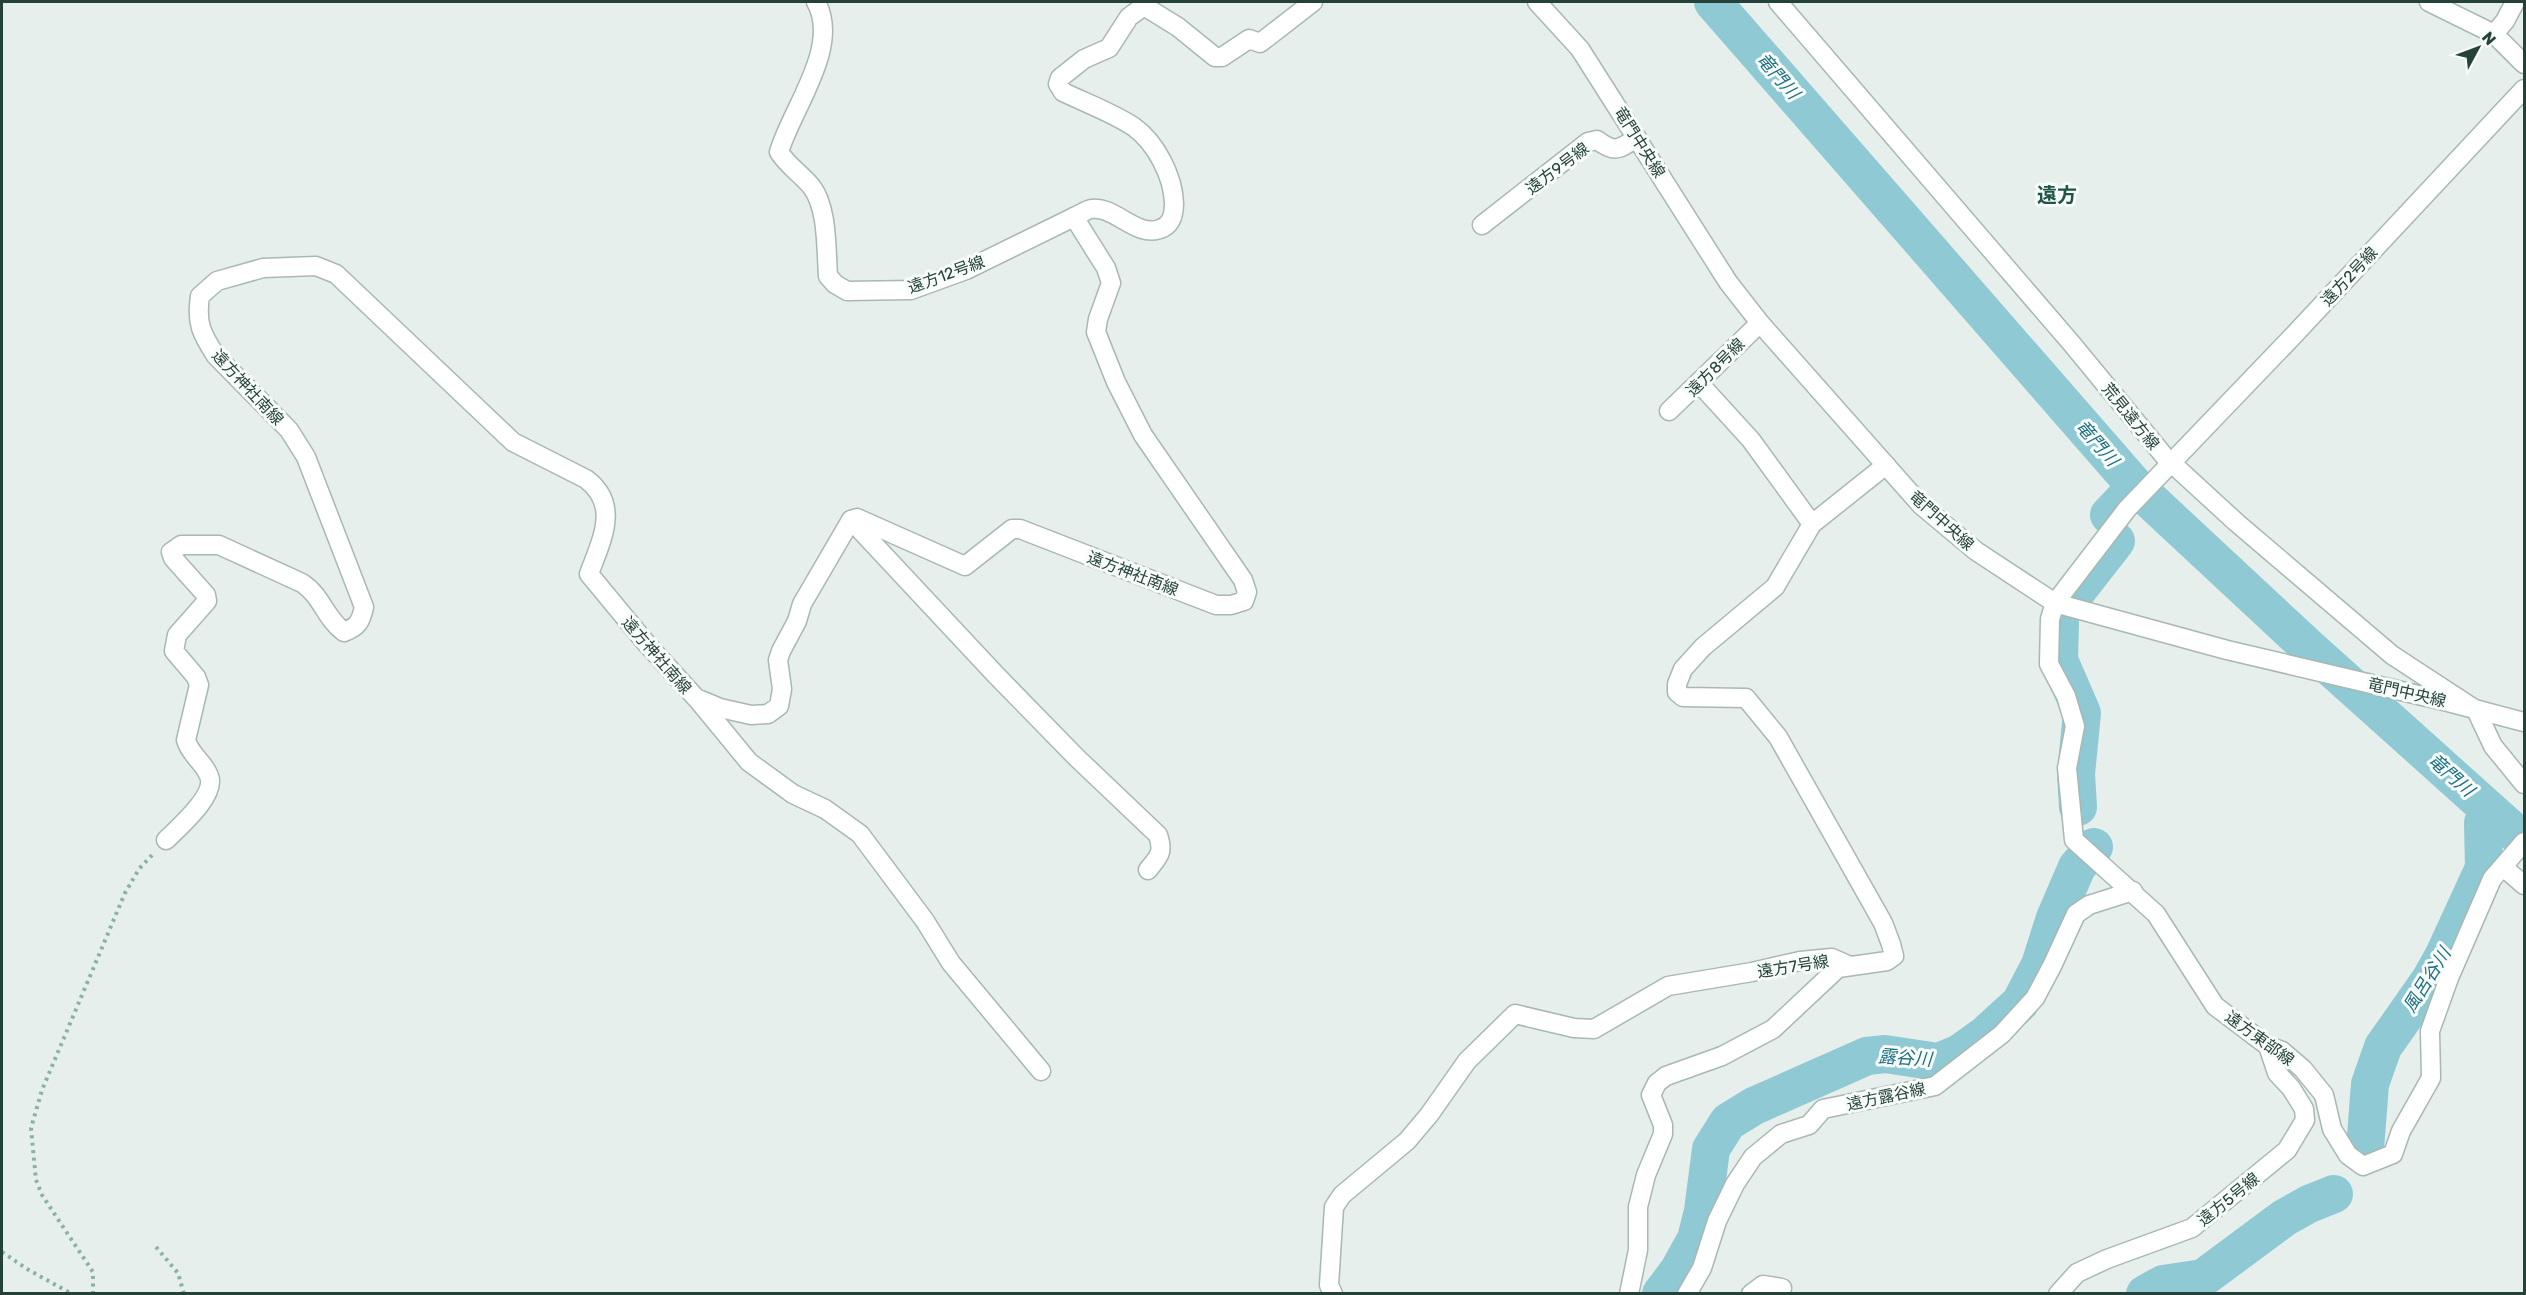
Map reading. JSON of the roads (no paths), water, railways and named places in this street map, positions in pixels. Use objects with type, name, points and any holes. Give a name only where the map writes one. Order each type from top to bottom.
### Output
[{"type":"street","name":"遠方12号線","points":[[816,2],[822,12],[825,29],[821,53],[779,153],[813,187],[821,202],[828,276],[835,284],[847,291],[911,290],[966,270],[1074,217]]},
{"type":"street","points":[[1074,217],[1091,209],[1101,210],[1147,231],[1162,229],[1172,220],[1174,192],[1161,160],[1152,146],[1134,128],[1063,92],[1058,84],[1060,78],[1084,59],[1109,48],[1129,17],[1144,6],[1178,27],[1215,57],[1222,57],[1249,39],[1260,43],[1313,2]]},
{"type":"street","name":"竜門中央線","points":[[1537,2],[1580,49],[1728,282],[1760,323],[1920,505],[1968,544],[2055,603],[2257,658],[2524,722]]},
{"type":"street","name":"荒見遠方線","points":[[1778,2],[2072,344],[2165,457],[2246,531],[2392,655],[2476,710]]},
{"type":"street","points":[[2429,2],[2494,34],[2524,64]]},
{"type":"street","points":[[2494,34],[2505,21],[2515,2]]},
{"type":"street","name":"遠方2号線","points":[[2055,603],[2127,509],[2173,463],[2524,89]]},
{"type":"street","name":"遠方9号線","points":[[1482,225],[1588,142],[1597,140],[1611,150],[1618,149],[1637,138]]},
{"type":"street","name":"遠方神社南線","points":[[166,840],[192,814],[207,793],[210,782],[209,775],[188,747],[186,740],[199,685],[196,677],[174,651],[177,635],[207,601],[206,595],[173,558],[171,552],[175,547],[219,545],[302,584],[312,590],[334,625],[344,632],[354,628],[361,620],[364,607],[306,457],[289,430],[216,356],[207,343],[197,316],[200,296],[218,281],[263,268],[316,266],[336,274],[513,442],[596,486],[606,503],[606,519],[589,574],[646,643],[696,698],[720,708],[751,715],[768,714],[779,706],[782,689],[778,660],[797,621],[802,604],[851,520],[857,518],[965,566],[1012,529],[1020,529],[1216,605],[1231,605],[1244,601],[1247,592],[1243,580],[1143,435],[1116,382],[1096,332],[1098,319],[1112,283],[1106,268],[1074,217]]},
{"type":"street","name":"遠方8号線","points":[[1670,411],[1760,323]]},
{"type":"street","points":[[1699,383],[1750,440],[1812,524]]},
{"type":"street","name":"遠方7号線","points":[[1333,1293],[1329,1285],[1334,1207],[1342,1195],[1407,1141],[1429,1115],[1467,1061],[1515,1014],[1574,1028],[1594,1029],[1668,986],[1832,958],[1850,966],[1887,961],[1894,956],[1892,944],[1842,847],[1778,737],[1746,698],[1683,697],[1677,692],[1677,684],[1683,669],[1703,647],[1775,586],[1812,524],[1886,465]]},
{"type":"street","points":[[851,520],[995,674],[1077,758],[1158,835],[1162,845],[1160,855],[1148,870]]},
{"type":"street","name":"遠方東部線","points":[[2055,603],[2050,619],[2049,664],[2073,713],[2075,726],[2067,768],[2074,840],[2079,847],[2133,891],[2156,914],[2215,1006],[2268,1046],[2282,1051],[2303,1069],[2324,1095],[2332,1129],[2348,1155],[2363,1166],[2393,1154],[2401,1131],[2431,1078],[2430,1031],[2449,978],[2492,879],[2505,865]]},
{"type":"street","points":[[696,698],[749,762],[793,794],[825,809],[860,834],[925,921],[951,963],[1041,1071]]},
{"type":"street","points":[[2476,710],[2493,746],[2524,784]]},
{"type":"street","points":[[2524,842],[2505,865],[2524,885]]},
{"type":"street","name":"遠方露谷線","points":[[1688,1293],[1702,1268],[1717,1221],[1735,1184],[1753,1157],[1781,1134],[1809,1125],[1822,1109],[1935,1086],[2002,1034],[2035,998],[2076,914],[2089,905],[2133,891]]},
{"type":"street","points":[[1629,1293],[1638,1250],[1638,1208],[1646,1175],[1663,1134],[1663,1125],[1651,1095],[1657,1083],[1666,1076],[1722,1056],[1773,1029],[1838,968],[1850,966]]},
{"type":"street","name":"遠方5号線","points":[[2058,1293],[2077,1273],[2107,1259],[2192,1228],[2287,1150],[2301,1130],[2305,1120],[2304,1109],[2291,1088],[2277,1073],[2268,1046]]},
{"type":"street","points":[[1750,1293],[1763,1285],[1782,1288],[1779,1293]]},
{"type":"waterway","name":"竜門川","points":[[1713,2],[2136,487],[2309,648],[2524,841]]},
{"type":"waterway","name":"露谷川","points":[[2109,515],[2136,487]]},
{"type":"waterway","name":"露谷川","points":[[2077,591],[2116,541]]},
{"type":"waterway","name":"露谷川","points":[[2060,622],[2059,660],[2082,713],[2076,774],[2078,807]]},
{"type":"waterway","name":"風呂谷川","points":[[2365,1149],[2370,1084],[2383,1047],[2430,980],[2484,868],[2483,823],[2491,812]]},
{"type":"waterway","name":"露谷川","points":[[1661,1294],[1679,1270],[1696,1239],[1703,1211],[1711,1149],[1728,1122],[1754,1106],[1867,1056],[1885,1054],[1938,1062],[1960,1053],[1985,1035],[2020,1003],[2040,965],[2055,918],[2077,867],[2094,847]]},
{"type":"waterway","name":"風呂谷川","points":[[2145,1294],[2163,1284],[2203,1278],[2284,1218],[2309,1204],[2334,1194]]},
{"type":"district","name":"遠方","points":[[2057,195]]}]
